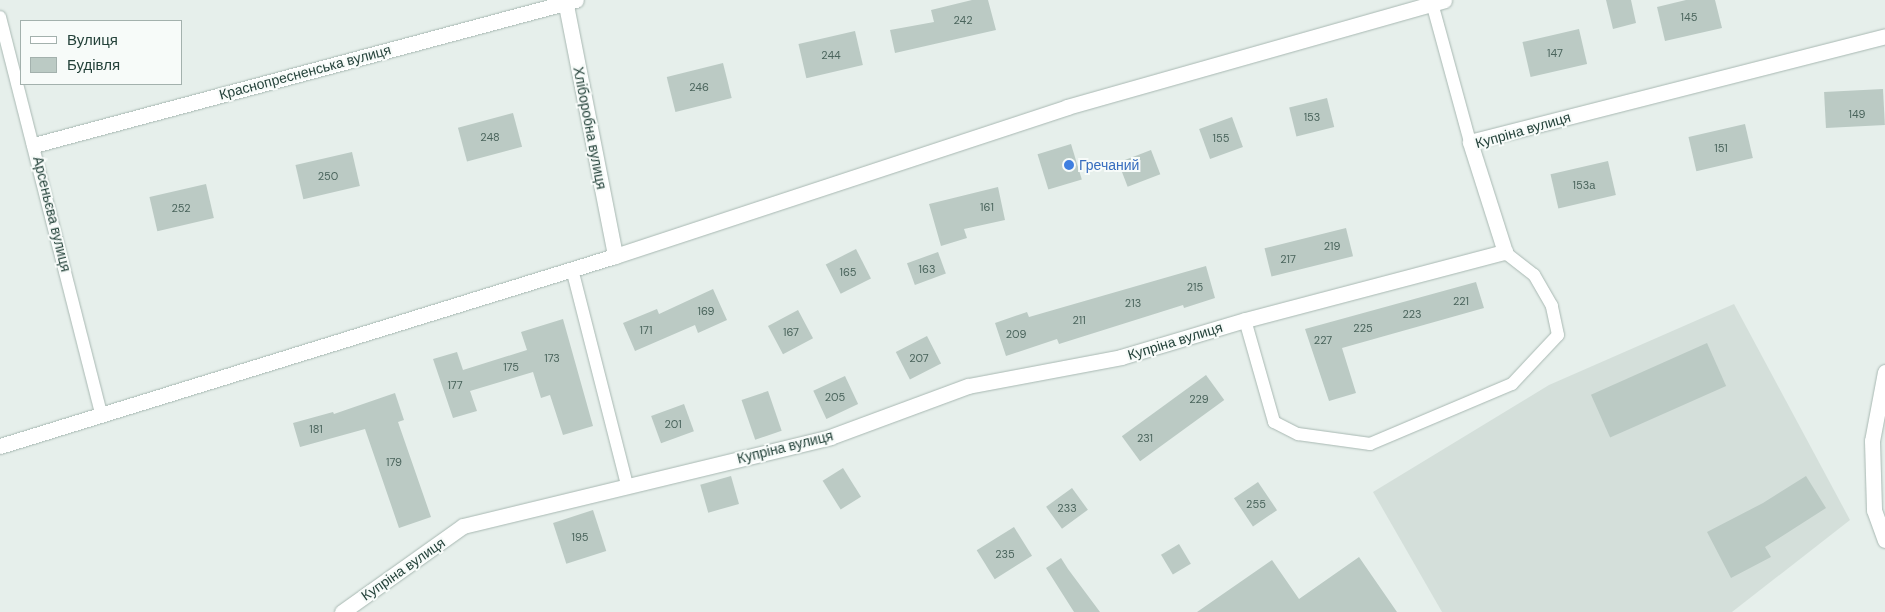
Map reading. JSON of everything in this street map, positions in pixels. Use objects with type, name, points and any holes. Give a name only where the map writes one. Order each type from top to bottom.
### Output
[{"type":"street","name":"Краснопресненська вулиця","points":[[34,145],[569,1]]},
{"type":"street","name":"Хліборобна вулиця","points":[[569,1],[615,256]]},
{"type":"street","points":[[0,446],[101,413],[615,256],[1068,107],[1438,2]]},
{"type":"street","name":"Купріна вулиця","points":[[342,612],[463,526],[628,484],[830,438],[968,386],[1122,357],[1245,320],[1504,252],[1470,142],[1885,36]]},
{"type":"street","points":[[1885,372],[1872,440],[1874,510],[1885,540]]},
{"type":"lane","points":[[1438,2],[1470,142]]},
{"type":"lane","name":"Арсеньєва вулиця","points":[[0,16],[101,413]]},
{"type":"lane","points":[[1245,320],[1274,422],[1298,434],[1370,444],[1512,384],[1558,335],[1552,306],[1534,275],[1504,252]]},
{"type":"lane","points":[[572,269],[628,484]]},
{"type":"shaded area","points":[[1734,304],[1850,520],[1732,612],[1442,612],[1373,492],[1549,385]]},
{"type":"building","points":[[972,0],[988,0],[996,30],[895,53],[890,30],[934,22],[931,10]]},
{"type":"building","points":[[1606,0],[1631,0],[1636,23],[1613,29]]},
{"type":"building","points":[[1686,0],[1715,0],[1722,28],[1665,41],[1657,7]]},
{"type":"building","points":[[1579,29],[1587,64],[1531,77],[1522,42]]},
{"type":"building","points":[[855,31],[863,65],[806,78],[798,44]]},
{"type":"building","points":[[723,63],[732,98],[675,112],[667,77]]},
{"type":"building","points":[[1883,89],[1885,125],[1826,128],[1824,92]]},
{"type":"building","points":[[1327,98],[1334,127],[1296,137],[1289,107]]},
{"type":"building","points":[[513,113],[522,147],[467,162],[458,128]]},
{"type":"building","points":[[1232,117],[1243,147],[1210,159],[1199,129]]},
{"type":"building","points":[[1745,124],[1753,158],[1696,171],[1688,137]]},
{"type":"building","points":[[1071,144],[1082,179],[1048,190],[1038,154]]},
{"type":"building","points":[[1151,150],[1160,174],[1128,187],[1118,163]]},
{"type":"building","points":[[352,152],[360,186],[303,199],[295,165]]},
{"type":"building","points":[[1608,161],[1616,195],[1558,208],[1551,174]]},
{"type":"building","points":[[206,184],[214,218],[157,231],[149,197]]},
{"type":"building","points":[[998,187],[1005,220],[964,229],[967,238],[941,246],[929,204]]},
{"type":"building","points":[[1346,228],[1353,256],[1272,276],[1264,248]]},
{"type":"building","points":[[856,249],[871,278],[841,294],[826,264]]},
{"type":"building","points":[[938,252],[946,274],[915,285],[907,263]]},
{"type":"building","points":[[1206,266],[1215,298],[1184,308],[1183,305],[1059,344],[1057,339],[1006,356],[995,323],[1027,312],[1029,317]]},
{"type":"building","points":[[1476,282],[1484,308],[1342,348],[1356,393],[1329,401],[1305,329]]},
{"type":"building","points":[[713,289],[727,320],[698,333],[695,325],[635,351],[623,323],[657,309],[659,314]]},
{"type":"building","points":[[798,310],[813,338],[783,354],[768,326]]},
{"type":"building","points":[[563,319],[593,426],[563,435],[550,395],[541,398],[533,372],[470,391],[477,411],[453,418],[433,359],[457,352],[463,370],[527,350],[521,332]]},
{"type":"building","points":[[927,336],[941,364],[910,380],[896,352]]},
{"type":"building","points":[[1707,343],[1726,386],[1610,438],[1591,395]]},
{"type":"building","points":[[1206,375],[1224,400],[1140,461],[1122,436]]},
{"type":"building","points":[[845,376],[858,404],[826,419],[813,391]]},
{"type":"building","points":[[768,391],[782,431],[755,440],[742,400]]},
{"type":"building","points":[[395,393],[404,420],[398,422],[431,517],[399,528],[365,429],[300,447],[293,423],[333,412],[334,414]]},
{"type":"building","points":[[684,404],[694,431],[661,443],[651,416]]},
{"type":"building","points":[[843,468],[861,497],[841,510],[823,481]]},
{"type":"building","points":[[731,476],[739,504],[708,513],[700,485]]},
{"type":"building","points":[[1806,476],[1826,508],[1765,547],[1771,557],[1731,578],[1707,532],[1763,503]]},
{"type":"building","points":[[1258,482],[1277,510],[1253,526],[1234,498]]},
{"type":"building","points":[[1072,488],[1088,510],[1062,529],[1046,507]]},
{"type":"building","points":[[593,510],[606,551],[566,564],[553,523]]},
{"type":"building","points":[[1014,527],[1032,556],[995,579],[977,550]]},
{"type":"building","points":[[1179,544],[1191,564],[1173,575],[1161,555]]},
{"type":"building","points":[[1359,557],[1397,612],[1197,612],[1272,560],[1299,599]]},
{"type":"building","points":[[1061,558],[1100,612],[1074,612],[1046,568]]},
{"type":"place","name":"Гречаний","points":[[1069,165]]}]
